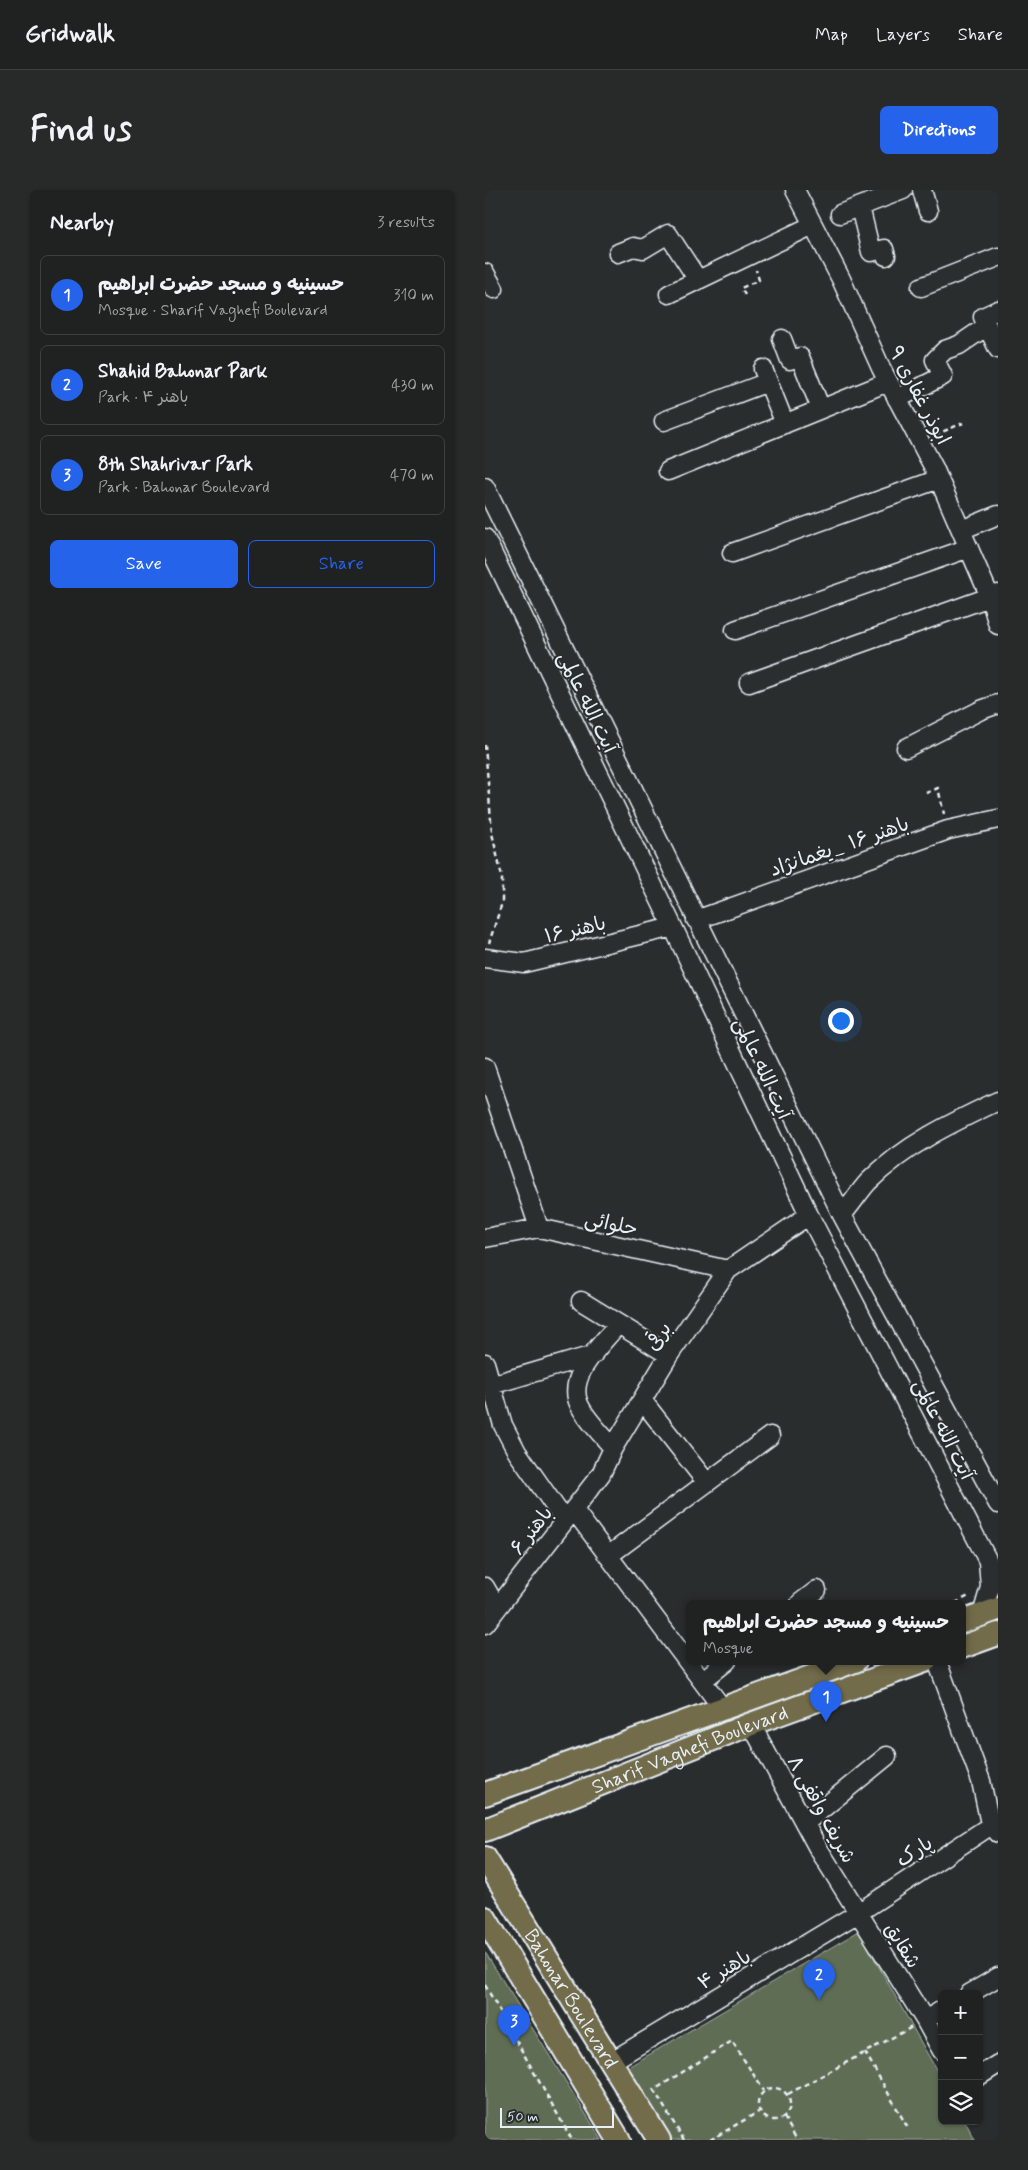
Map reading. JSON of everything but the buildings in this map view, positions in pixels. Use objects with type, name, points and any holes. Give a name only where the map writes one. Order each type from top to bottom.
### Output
[{"type":"main road","points":[[966,1646],[998,1634]]},
{"type":"main road","name":"Sharif Vaghefi Boulevard","points":[[485,1794],[844,1665]]},
{"type":"main road","name":"Sharif Vaghefi Boulevard","points":[[485,1830],[751,1724],[914,1665]]},
{"type":"main road","name":"Bahonar Boulevard","points":[[485,1858],[659,2140]]},
{"type":"main road","name":"Bahonar Boulevard","points":[[485,1918],[619,2140]]},
{"type":"street","name":"ابوذر غفاری ۹","points":[[795,190],[841,279],[888,382],[939,479],[969,548],[994,596],[998,625]]},
{"type":"street","points":[[840,214],[903,190]]},
{"type":"street","points":[[922,190],[928,211]]},
{"type":"street","points":[[860,207],[871,252],[883,249],[886,256]]},
{"type":"street","points":[[669,294],[813,224]]},
{"type":"street","points":[[618,253],[633,247],[643,249],[668,234],[698,280]]},
{"type":"street","points":[[921,287],[998,257]]},
{"type":"street","points":[[485,273],[494,289]]},
{"type":"street","points":[[998,310],[983,317],[998,349]]},
{"type":"street","points":[[897,399],[943,376],[935,360],[945,350],[959,345],[987,326]]},
{"type":"street","points":[[782,339],[790,360],[800,357],[821,409]]},
{"type":"street","points":[[664,422],[766,376],[785,424]]},
{"type":"street","points":[[668,471],[888,382]]},
{"type":"street","points":[[732,553],[939,479]]},
{"type":"street","name":"آیت الله عالمی","points":[[485,487],[842,1216],[990,1473],[998,1504]]},
{"type":"street","points":[[961,530],[998,515]]},
{"type":"street","points":[[489,545],[513,542]]},
{"type":"street","name":"آیت الله عالمی","points":[[489,545],[809,1215],[993,1562],[990,1587],[981,1615]]},
{"type":"street","points":[[735,630],[969,548]]},
{"type":"street","points":[[749,683],[994,596]]},
{"type":"street","points":[[906,748],[981,710],[998,704]]},
{"type":"street","name":"باهنر ۱۶ _یغمانژاد","points":[[696,920],[948,830],[998,819]]},
{"type":"street","name":"باهنر ۱۶","points":[[486,953],[524,963],[673,927]]},
{"type":"street","points":[[485,1067],[539,1228]]},
{"type":"street","points":[[842,1216],[867,1183],[900,1154],[950,1124],[998,1101]]},
{"type":"street","name":"برقی","points":[[569,1515],[601,1474],[613,1448],[669,1355],[728,1270],[809,1215]]},
{"type":"street","name":"حلوائی","points":[[485,1238],[539,1228],[728,1270]]},
{"type":"street","points":[[581,1301],[669,1355]]},
{"type":"street","points":[[613,1448],[579,1405],[575,1390],[578,1379],[593,1355],[618,1324]]},
{"type":"street","points":[[491,1385],[593,1355]]},
{"type":"street","points":[[485,1363],[503,1425],[517,1452],[569,1515],[609,1556],[686,1661]]},
{"type":"street","points":[[642,1400],[707,1483]]},
{"type":"street","points":[[609,1556],[770,1436]]},
{"type":"street","name":"باهنر ۶","points":[[485,1624],[569,1515]]},
{"type":"street","points":[[485,1587],[497,1608]]},
{"type":"street","points":[[805,1600],[817,1590]]},
{"type":"street","points":[[689,1665],[723,1709]]},
{"type":"street","points":[[701,1681],[722,1665]]},
{"type":"street","points":[[938,1665],[981,1781],[989,1819],[995,1829]]},
{"type":"street","name":"شریف واقفی ۸","points":[[751,1724],[805,1823],[858,1913]]},
{"type":"street","points":[[805,1823],[887,1756]]},
{"type":"street","name":"پارک","points":[[858,1913],[995,1829]]},
{"type":"street","name":"شقایق","points":[[858,1913],[938,2044]]},
{"type":"street","name":"باهنر ۴","points":[[612,2061],[858,1913]]},
{"type":"street","points":[[975,1990],[998,1976]]},
{"type":"street","points":[[925,2020],[938,2012]]},
{"type":"street","points":[[983,2073],[998,2064]]},
{"type":"path","points":[[745,295],[741,288],[759,280],[751,254]]},
{"type":"path","points":[[920,441],[963,423]]},
{"type":"path","points":[[485,745],[492,833],[502,877],[502,903],[486,953]]},
{"type":"path","points":[[926,792],[938,788],[948,830]]},
{"type":"path","points":[[485,1985],[571,2140]]},
{"type":"path","points":[[788,2094],[925,2020]]},
{"type":"path","points":[[684,2140],[654,2090],[731,2041],[764,2091]]},
{"type":"path","points":[[865,2052],[909,2130]]},
{"type":"path","points":[[774,2087],[788,2094],[791,2104],[788,2113],[784,2117],[774,2120],[768,2119],[760,2112],[758,2101],[764,2091],[774,2087]]},
{"type":"path","points":[[710,2140],[760,2112]]},
{"type":"path","points":[[784,2117],[797,2140]]},
{"type":"green space","points":[[859,1931],[938,2073],[938,2125],[967,2125],[975,2140],[667,2140],[623,2070]]},
{"type":"green space","points":[[485,1952],[602,2140],[485,2140]]},
{"type":"place","name":"حسینیه و مسجد حضرت ابراهیم","points":[[826,1722]]},
{"type":"place","name":"Shahid Bahonar Park","points":[[819,2000]]},
{"type":"place","name":"8th Shahrivar Park","points":[[514,2046]]}]
